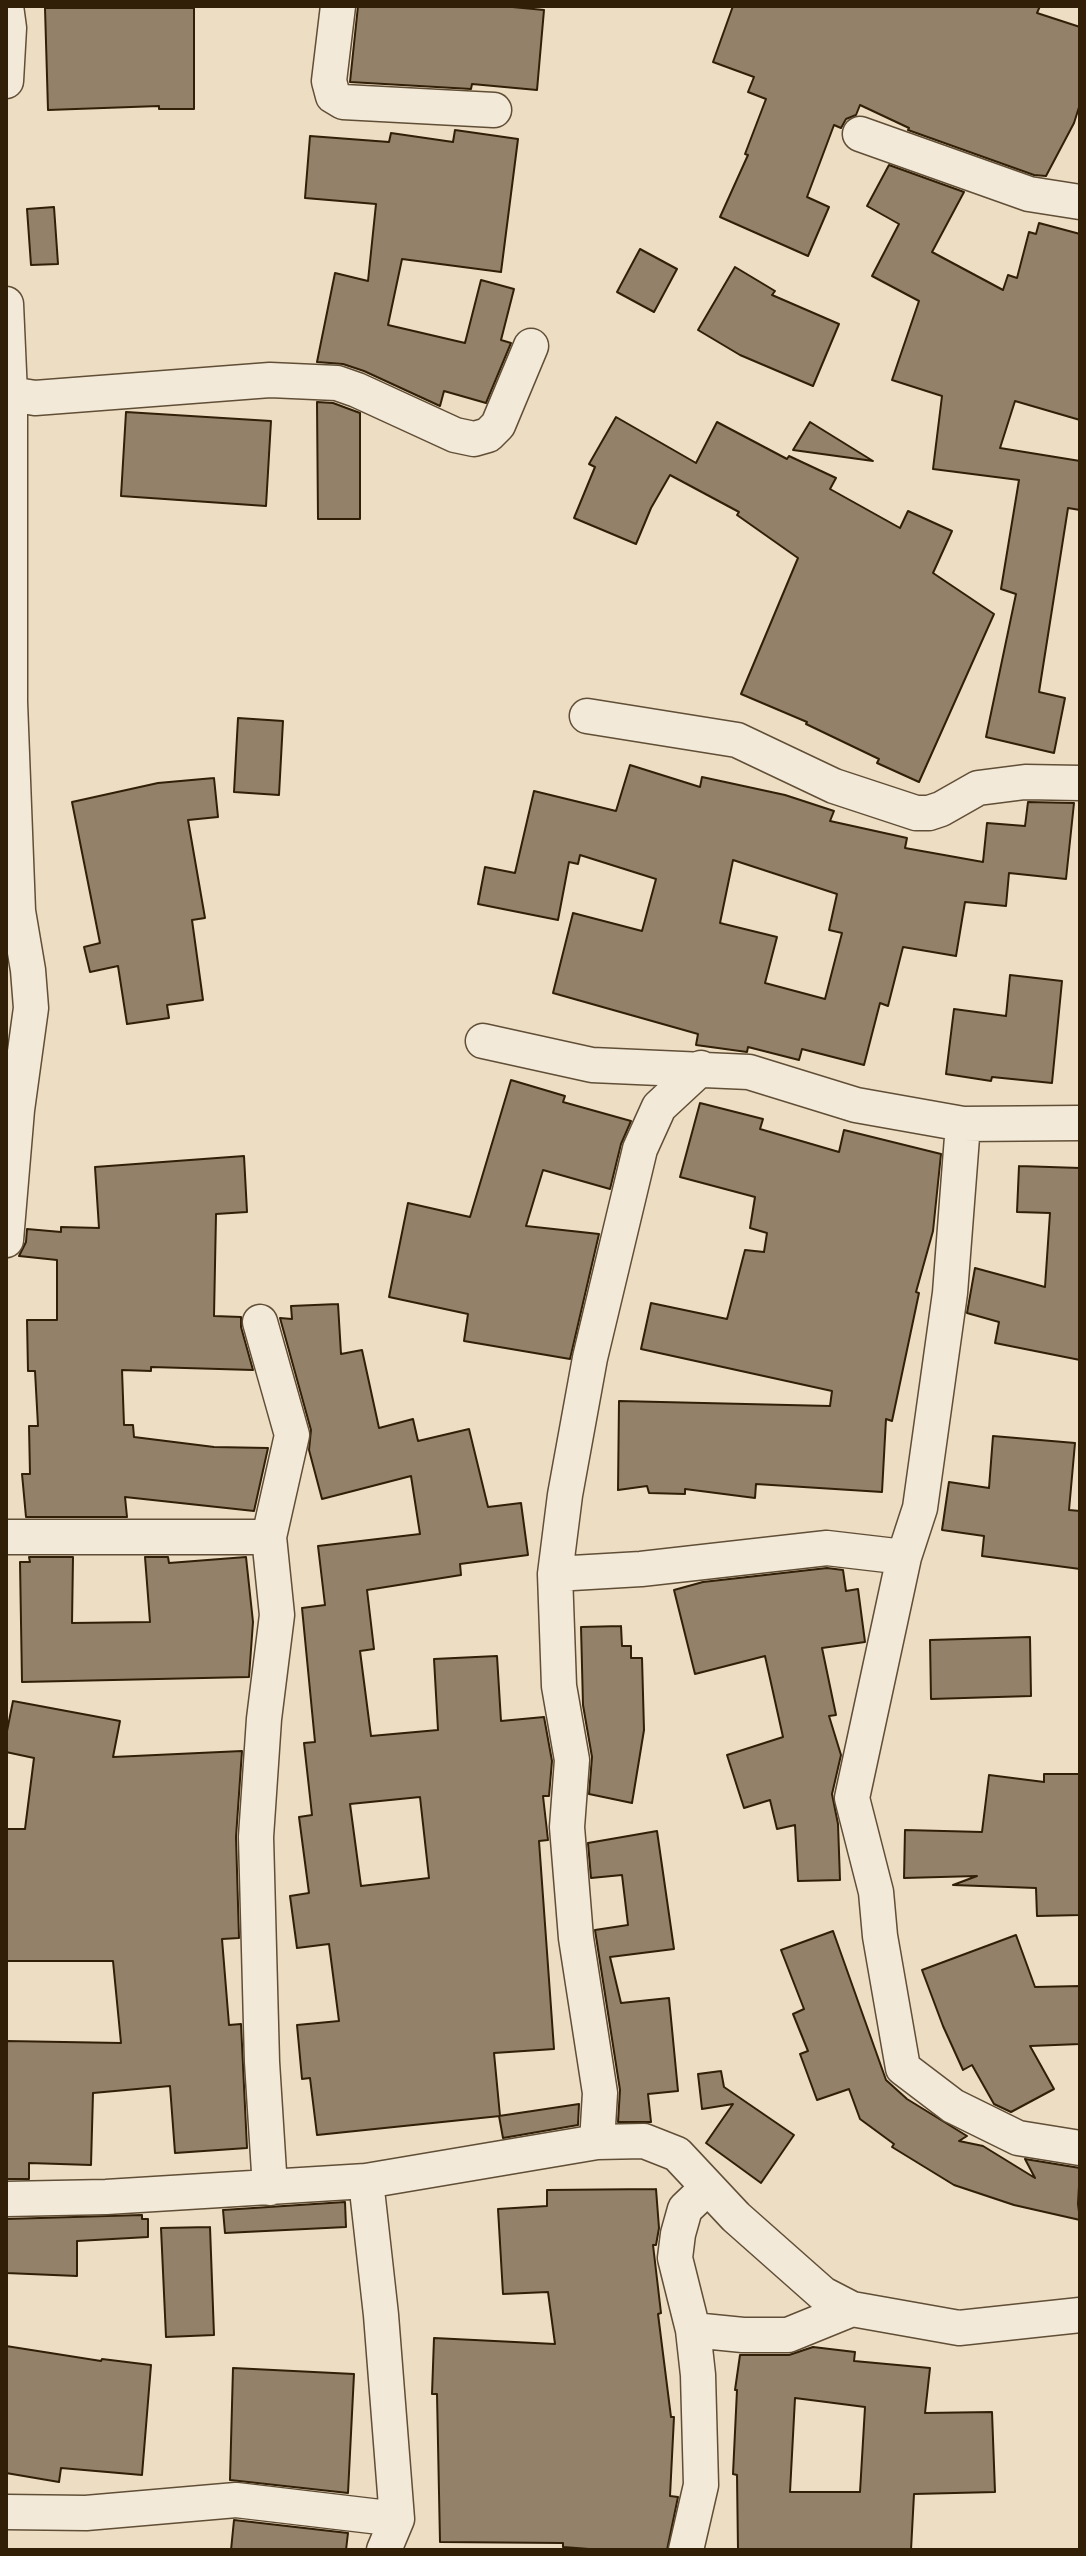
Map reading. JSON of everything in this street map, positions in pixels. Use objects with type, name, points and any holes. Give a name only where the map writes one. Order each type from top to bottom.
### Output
[{"type":"street","points":[[6,6],[9,28],[6,81]]},
{"type":"street","points":[[338,6],[329,81],[333,96],[343,102],[494,110]]},
{"type":"street","points":[[860,134],[1029,194],[1080,202]]},
{"type":"street","points":[[6,304],[10,394],[8,702],[18,911],[31,1008],[8,1178],[6,1240]]},
{"type":"street","points":[[10,394],[35,398],[270,380],[337,383],[455,435],[474,439],[488,435],[498,425],[531,346]]},
{"type":"street","points":[[587,716],[737,740],[834,786],[916,813],[941,809],[978,788],[1025,782],[1080,783]]},
{"type":"street","points":[[483,1041],[592,1065],[749,1072],[856,1105],[963,1124],[1080,1123]]},
{"type":"street","points":[[597,2142],[600,2093],[576,1938],[567,1827],[572,1760],[559,1686],[555,1574],[565,1495],[590,1358],[640,1149],[659,1107],[701,1068]]},
{"type":"street","points":[[963,1124],[950,1293],[920,1508],[904,1557],[852,1798],[876,1892],[880,1936],[903,2068],[953,2106],[1018,2138],[1080,2148]]},
{"type":"street","points":[[260,1322],[292,1435],[269,1537],[277,1615],[264,1719],[256,1837],[262,2062],[270,2188]]},
{"type":"street","points":[[6,1537],[269,1537]]},
{"type":"street","points":[[555,1574],[641,1569],[827,1548],[904,1557]]},
{"type":"street","points":[[6,2199],[106,2197],[366,2181],[597,2142],[644,2141],[677,2154],[707,2188],[823,2294],[852,2309],[959,2328],[1080,2315]]},
{"type":"street","points":[[6,2512],[86,2513],[236,2500],[390,2535],[381,2315],[366,2181]]},
{"type":"street","points":[[686,2550],[701,2485],[698,2375],[693,2330],[675,2258],[685,2209],[707,2188]]},
{"type":"street","points":[[693,2330],[788,2335],[852,2309]]},
{"type":"building","points":[[358,6],[502,6],[544,10],[537,90],[472,84],[471,89],[350,82]]},
{"type":"building","points":[[733,6],[1040,6],[1037,13],[1080,27],[1080,104],[1074,123],[1046,176],[1034,175],[908,130],[860,105],[856,115],[846,119],[841,128],[834,125],[807,197],[829,207],[808,256],[720,217],[748,155],[745,154],[766,99],[748,92],[754,77],[713,62]]},
{"type":"building","points":[[45,8],[194,8],[194,109],[159,109],[159,106],[48,110]]},
{"type":"building","points":[[455,130],[518,139],[501,272],[402,259],[388,325],[465,343],[481,280],[514,289],[501,340],[511,343],[486,403],[444,391],[440,406],[364,371],[343,364],[317,362],[335,273],[368,281],[376,204],[305,198],[310,136],[389,142],[391,133],[453,142]]},
{"type":"building","points":[[889,165],[964,192],[932,252],[1003,290],[1008,275],[1017,278],[1029,232],[1036,234],[1039,223],[1080,234],[1080,420],[1015,401],[1000,448],[1080,461],[1080,510],[1068,508],[1039,692],[1065,698],[1054,753],[986,737],[1016,594],[1001,589],[1019,480],[933,469],[942,396],[892,380],[919,301],[872,276],[899,224],[867,206]]},
{"type":"building","points":[[54,207],[58,264],[31,265],[27,209]]},
{"type":"building","points":[[640,249],[677,269],[654,312],[617,292]]},
{"type":"building","points":[[735,267],[775,291],[772,295],[839,324],[813,386],[740,355],[698,330]]},
{"type":"building","points":[[317,402],[333,403],[360,413],[360,519],[318,519]]},
{"type":"building","points":[[126,412],[271,421],[266,506],[121,496]]},
{"type":"building","points":[[616,417],[696,463],[717,422],[787,459],[789,456],[836,478],[830,489],[900,528],[908,511],[952,531],[933,573],[994,614],[919,782],[877,763],[879,759],[807,722],[741,694],[798,558],[737,515],[739,512],[670,475],[651,508],[636,544],[574,518],[595,467],[589,464]]},
{"type":"building","points":[[810,422],[873,461],[793,450]]},
{"type":"building","points":[[238,718],[283,721],[279,795],[234,792]]},
{"type":"building","points":[[630,765],[700,787],[702,777],[785,795],[834,811],[830,821],[907,838],[905,848],[983,862],[987,823],[1025,826],[1028,802],[1074,803],[1066,879],[1009,873],[1006,906],[965,902],[956,956],[903,947],[888,1006],[880,1003],[864,1065],[802,1049],[799,1060],[748,1047],[747,1052],[696,1045],[698,1034],[553,993],[573,913],[642,931],[656,879],[580,855],[578,864],[569,862],[558,920],[478,904],[485,867],[515,873],[534,791],[616,811]],"holes":[[[733,860],[837,894],[829,930],[842,933],[825,999],[765,983],[777,937],[720,923]]]},
{"type":"building","points":[[214,778],[218,817],[188,820],[205,918],[192,920],[203,1000],[167,1005],[169,1018],[127,1024],[118,966],[90,972],[84,947],[100,943],[72,802],[158,783]]},
{"type":"building","points":[[1010,975],[1062,981],[1052,1083],[992,1077],[991,1081],[946,1074],[954,1009],[1006,1016]]},
{"type":"building","points":[[511,1080],[565,1096],[563,1102],[631,1121],[621,1144],[610,1189],[543,1170],[526,1226],[599,1234],[570,1359],[464,1341],[468,1314],[389,1297],[408,1203],[470,1217]]},
{"type":"building","points":[[700,1103],[763,1119],[760,1129],[839,1152],[844,1130],[941,1154],[933,1231],[916,1292],[919,1293],[892,1421],[886,1419],[882,1492],[756,1484],[755,1498],[685,1489],[685,1494],[649,1493],[647,1486],[618,1490],[619,1401],[830,1406],[832,1391],[641,1349],[651,1303],[727,1319],[745,1250],[764,1252],[767,1233],[750,1228],[755,1197],[680,1177]]},
{"type":"building","points":[[244,1156],[247,1212],[216,1214],[214,1316],[241,1317],[253,1370],[151,1367],[151,1371],[122,1370],[124,1425],[133,1425],[134,1437],[214,1447],[268,1448],[254,1511],[125,1497],[127,1517],[26,1517],[22,1474],[30,1474],[29,1426],[38,1426],[35,1371],[28,1371],[27,1320],[57,1320],[57,1260],[19,1256],[26,1242],[27,1229],[61,1232],[61,1227],[99,1228],[95,1167]]},
{"type":"building","points":[[1019,1166],[1080,1168],[1080,1360],[995,1343],[999,1322],[967,1313],[975,1268],[1045,1287],[1050,1213],[1017,1212]]},
{"type":"building","points":[[338,1304],[341,1354],[362,1350],[379,1428],[413,1419],[418,1441],[469,1429],[488,1507],[521,1503],[528,1555],[460,1564],[461,1575],[367,1590],[374,1649],[360,1651],[371,1736],[438,1730],[434,1659],[497,1656],[501,1721],[544,1717],[552,1761],[549,1796],[543,1796],[548,1840],[539,1841],[554,2049],[494,2053],[500,2116],[317,2135],[310,2078],[302,2079],[297,2025],[339,2021],[329,1944],[297,1948],[290,1896],[309,1893],[299,1817],[312,1815],[304,1743],[315,1742],[302,1608],[325,1605],[318,1546],[420,1534],[411,1476],[322,1499],[309,1450],[311,1430],[280,1318],[292,1319],[291,1306]],"holes":[[[420,1797],[429,1878],[361,1886],[350,1804]]]},
{"type":"building","points":[[993,1436],[1075,1443],[1069,1510],[1080,1511],[1080,1569],[982,1556],[984,1536],[942,1530],[949,1482],[989,1488]]},
{"type":"building","points":[[29,1557],[73,1557],[72,1623],[150,1622],[145,1557],[168,1557],[169,1563],[246,1557],[253,1622],[249,1677],[22,1682],[20,1562],[30,1562]]},
{"type":"building","points":[[827,1568],[843,1570],[846,1591],[858,1589],[865,1642],[822,1648],[836,1715],[829,1716],[841,1755],[832,1794],[838,1824],[840,1880],[798,1881],[795,1825],[777,1829],[770,1800],[744,1808],[727,1755],[783,1737],[765,1656],[695,1674],[674,1590],[703,1582]]},
{"type":"building","points":[[621,1626],[622,1646],[631,1646],[631,1658],[642,1658],[644,1730],[632,1803],[589,1794],[592,1757],[583,1705],[581,1627]]},
{"type":"building","points":[[1030,1637],[1031,1696],[931,1699],[930,1640]]},
{"type":"building","points":[[13,1701],[120,1721],[113,1757],[242,1751],[236,1837],[239,1938],[222,1939],[229,2025],[241,2024],[247,2148],[175,2153],[170,2086],[93,2093],[91,2165],[29,2163],[29,2179],[6,2179],[6,2041],[121,2043],[113,1961],[6,1961],[6,1829],[25,1829],[34,1758],[6,1752]]},
{"type":"building","points":[[1044,1774],[1080,1774],[1080,1915],[1037,1916],[1036,1888],[953,1885],[977,1876],[904,1878],[905,1830],[982,1832],[989,1775],[1044,1782]]},
{"type":"building","points":[[657,1831],[674,1949],[610,1957],[621,2003],[669,1998],[678,2091],[648,2094],[651,2122],[618,2122],[620,2090],[595,1930],[628,1925],[622,1875],[591,1878],[588,1843]]},
{"type":"building","points":[[833,1931],[886,2080],[907,2099],[967,2136],[959,2141],[983,2146],[1035,2178],[1025,2159],[1080,2168],[1080,2220],[1014,2205],[954,2185],[892,2147],[894,2144],[860,2119],[849,2089],[817,2100],[800,2054],[808,2051],[793,2014],[804,2009],[781,1950]]},
{"type":"building","points":[[1016,1935],[1035,1987],[1080,1986],[1080,2044],[1030,2046],[1054,2089],[1011,2112],[994,2104],[972,2065],[963,2070],[922,1970]]},
{"type":"building","points":[[721,2071],[724,2087],[794,2135],[761,2183],[706,2143],[733,2104],[702,2109],[698,2074]]},
{"type":"building","points":[[579,2104],[578,2125],[503,2138],[499,2116]]},
{"type":"building","points":[[656,2189],[659,2228],[656,2245],[653,2245],[661,2313],[658,2314],[671,2417],[674,2417],[670,2496],[678,2497],[667,2550],[602,2550],[563,2547],[563,2543],[440,2542],[437,2394],[432,2394],[434,2338],[555,2344],[548,2292],[503,2294],[498,2209],[547,2206],[547,2190]]},
{"type":"building","points":[[345,2202],[346,2227],[225,2233],[223,2210]]},
{"type":"building","points":[[142,2215],[142,2219],[148,2219],[148,2237],[77,2241],[77,2276],[6,2273],[6,2219]]},
{"type":"building","points":[[210,2227],[214,2335],[166,2337],[161,2228]]},
{"type":"building","points":[[6,2346],[101,2361],[151,2365],[142,2475],[61,2468],[59,2482],[6,2473]]},
{"type":"building","points":[[813,2347],[855,2352],[854,2361],[930,2368],[925,2413],[992,2412],[995,2492],[914,2494],[911,2550],[738,2550],[737,2475],[733,2474],[735,2390],[740,2355],[789,2355]],"holes":[[[795,2398],[865,2407],[860,2492],[790,2492]]]},
{"type":"building","points":[[233,2368],[354,2374],[348,2493],[230,2480]]},
{"type":"building","points":[[234,2520],[348,2533],[346,2550],[231,2550]]}]
